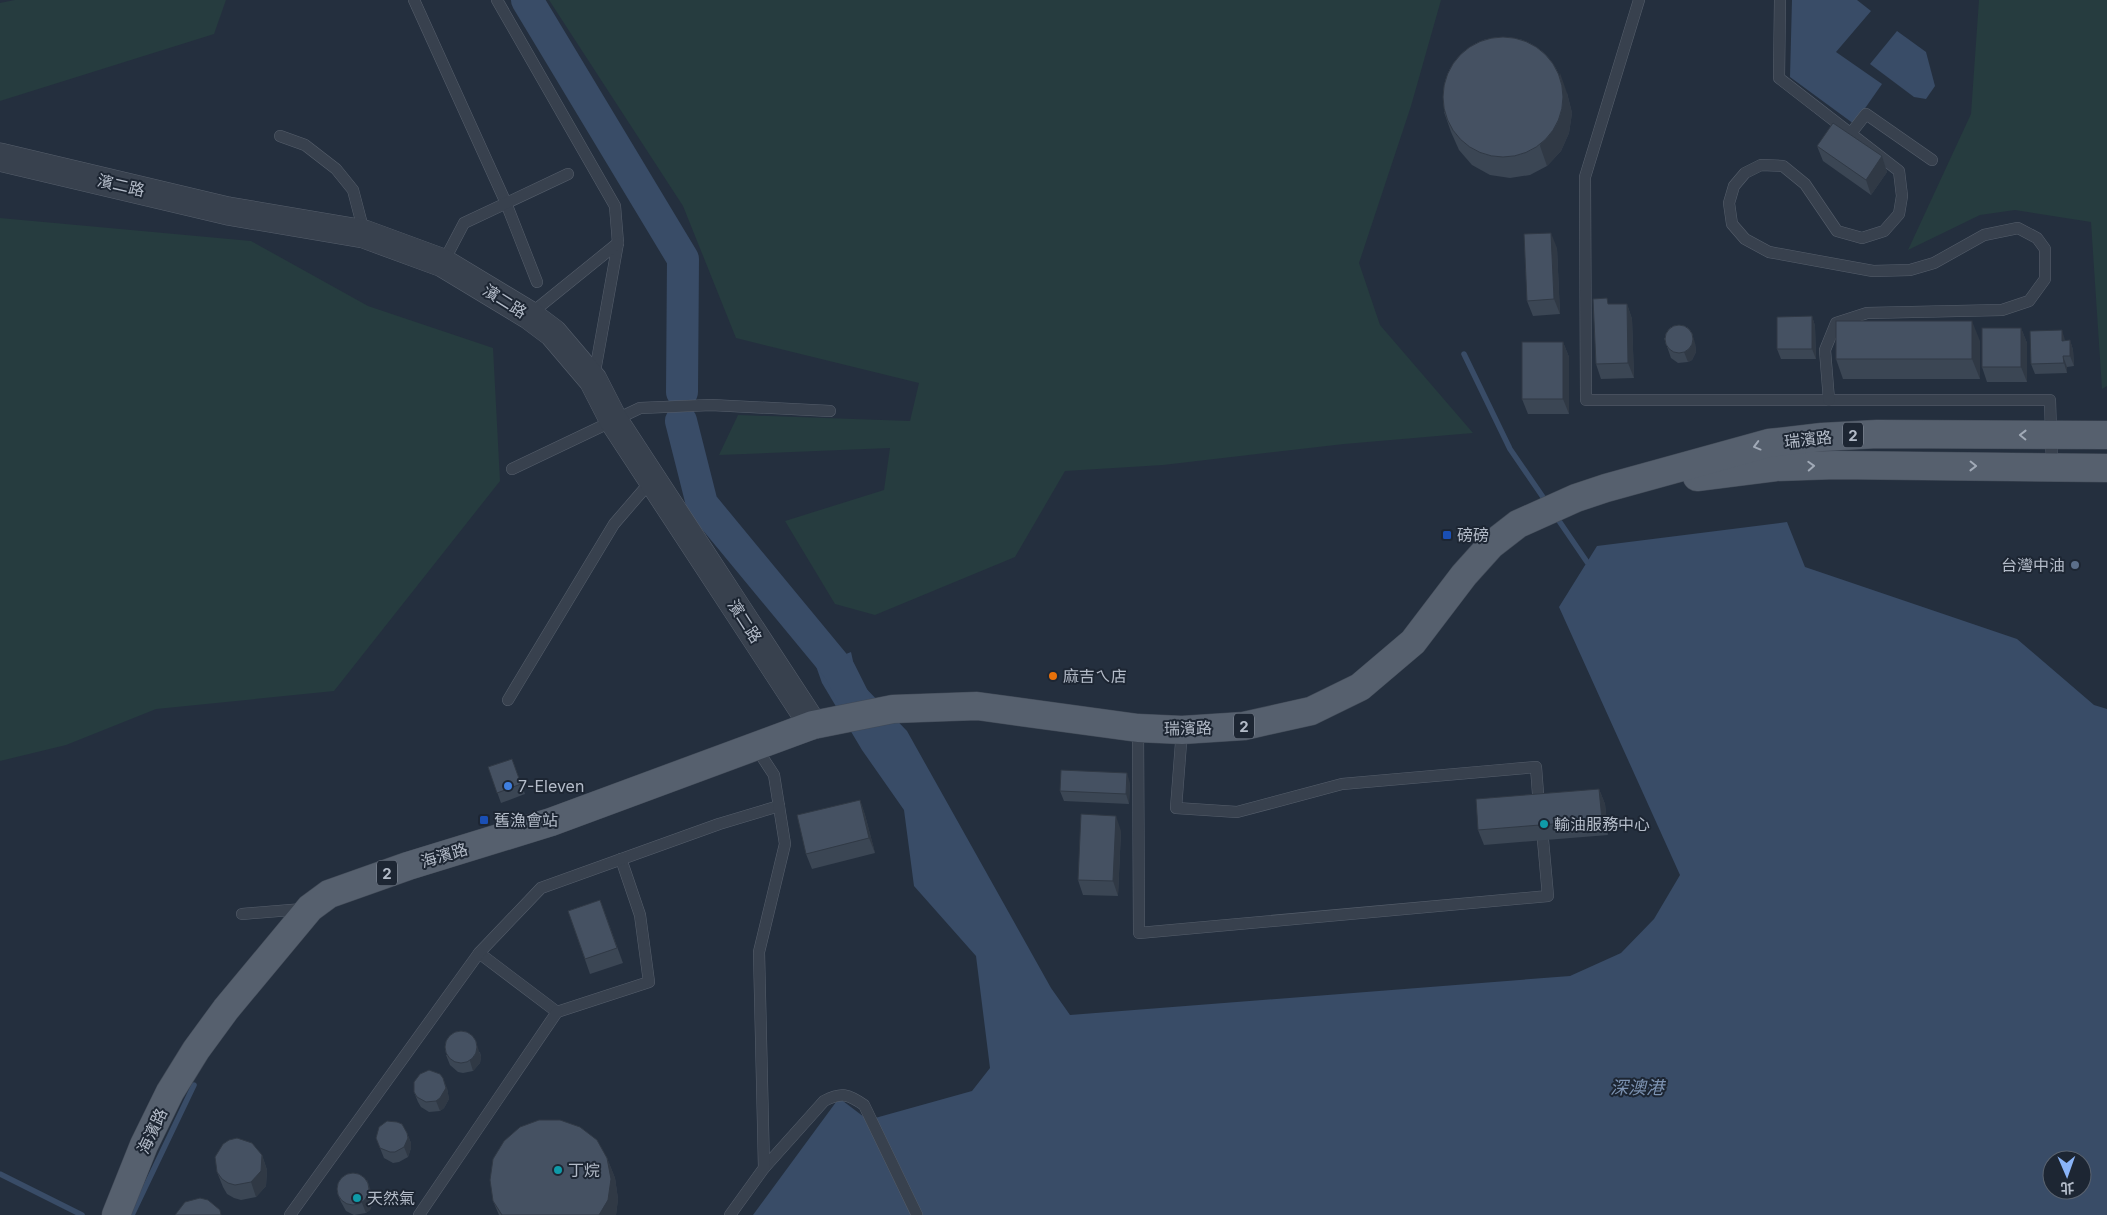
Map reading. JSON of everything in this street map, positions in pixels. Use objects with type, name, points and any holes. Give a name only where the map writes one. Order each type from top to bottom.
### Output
[{"type":"main road","name":"瑞濱路","points":[[813,725],[893,709],[977,706],[1138,728],[1182,730],[1244,726],[1311,711],[1360,687],[1414,642],[1464,576],[1491,545],[1518,524],[1576,498],[1769,443],[1877,434],[2107,435]]},
{"type":"main road","name":"瑞濱路","points":[[1606,488],[1786,467],[1892,464],[2107,468]]},
{"type":"main road","name":"海濱路","points":[[116,1215],[144,1145],[166,1101],[192,1057],[226,1009],[310,908],[329,894],[408,866],[551,822],[813,725]]},
{"type":"street","name":"濱二路","points":[[0,157],[228,211],[364,234],[443,263],[529,315],[553,333],[594,380],[614,421],[813,725]]},
{"type":"lane","points":[[414,0],[506,203],[537,282]]},
{"type":"lane","points":[[497,0],[615,206],[618,243],[594,380]]},
{"type":"lane","points":[[1639,0],[1585,177],[1586,400],[2050,400],[2052,467]]},
{"type":"lane","points":[[1780,0],[1779,78],[1898,171],[1902,196],[1900,214],[1884,231],[1862,238],[1836,231],[1805,184],[1783,166],[1761,165],[1745,173],[1734,186],[1729,203],[1732,224],[1745,239],[1769,252],[1873,271],[1910,270],[1934,263],[1984,235],[2018,228],[2037,238],[2045,249],[2045,279],[2029,301],[2002,310],[1867,313],[1836,324],[1825,350],[1829,400]]},
{"type":"lane","points":[[1851,133],[1866,114],[1932,160]]},
{"type":"lane","points":[[280,136],[306,145],[336,169],[352,190],[364,234]]},
{"type":"lane","points":[[443,263],[464,223],[568,174]]},
{"type":"lane","points":[[529,315],[618,243]]},
{"type":"lane","points":[[512,469],[640,408],[711,405],[830,411]]},
{"type":"lane","points":[[508,700],[614,524],[652,480]]},
{"type":"lane","points":[[1138,728],[1139,933],[1548,896],[1543,840]]},
{"type":"lane","points":[[1182,730],[1176,808],[1238,812],[1342,784],[1536,767],[1540,809]]},
{"type":"lane","points":[[754,746],[774,775],[785,844],[759,952],[764,1168]]},
{"type":"lane","points":[[290,1215],[479,953],[541,888],[719,824],[779,806]]},
{"type":"lane","points":[[419,1215],[557,1012],[649,982],[640,915],[621,859]]},
{"type":"lane","points":[[242,914],[310,908]]},
{"type":"lane","points":[[479,953],[557,1012]]},
{"type":"lane","points":[[730,1215],[764,1168],[824,1101],[836,1095],[851,1096],[864,1106],[917,1215]]},
{"type":"green space","points":[[15,0],[226,0],[214,34],[0,101],[0,3]]},
{"type":"green space","points":[[549,0],[1441,0],[1411,106],[1359,263],[1380,325],[1473,433],[1344,444],[1163,465],[1065,471],[1015,557],[875,615],[835,604],[785,521],[884,490],[890,448],[719,455],[738,415],[910,421],[919,383],[736,338],[683,206]]},
{"type":"green space","points":[[1979,0],[2107,0],[2107,386],[2102,389],[2091,222],[2015,210],[1980,215],[1908,250],[1971,114]]},
{"type":"green space","points":[[0,218],[251,241],[368,306],[493,348],[500,481],[334,691],[156,709],[66,745],[0,761]]},
{"type":"water","points":[[1792,0],[1857,0],[1871,11],[1836,52],[1882,84],[1854,124],[1790,77]]},
{"type":"water","points":[[1897,31],[1926,52],[1935,86],[1926,99],[1914,97],[1870,64]]},
{"type":"water","name":"深澳港","points":[[1787,522],[1805,567],[2017,639],[2094,705],[2107,709],[2107,1215],[753,1215],[839,1098],[868,1120],[972,1091],[990,1068],[976,956],[914,886],[904,810],[862,750],[822,683],[816,666],[851,652],[857,679],[907,731],[1051,988],[1070,1015],[1570,976],[1621,953],[1654,919],[1680,875],[1559,607],[1597,546]]},
{"type":"building","points":[[1503,37],[1526,41],[1546,54],[1559,74],[1563,97],[1559,120],[1546,140],[1526,153],[1503,157],[1480,153],[1460,140],[1447,120],[1443,97],[1447,74],[1460,54],[1480,41]]},
{"type":"building","points":[[1833,123],[1882,156],[1866,180],[1817,146]]},
{"type":"building","points":[[1551,233],[1554,299],[1527,301],[1524,234]]},
{"type":"building","points":[[1607,298],[1608,304],[1627,304],[1628,363],[1596,364],[1593,299]]},
{"type":"building","points":[[1812,316],[1812,349],[1777,349],[1777,317]]},
{"type":"building","points":[[1836,321],[1972,321],[1972,359],[1836,359]]},
{"type":"building","points":[[1679,325],[1689,329],[1693,339],[1689,349],[1679,353],[1669,349],[1665,339],[1669,329]]},
{"type":"building","points":[[1982,328],[2021,328],[2021,367],[1982,367]]},
{"type":"building","points":[[2062,330],[2062,341],[2070,340],[2070,356],[2063,356],[2064,363],[2031,364],[2030,331]]},
{"type":"building","points":[[1522,342],[1563,342],[1563,399],[1522,399]]},
{"type":"building","points":[[512,759],[521,784],[497,793],[488,767]]},
{"type":"building","points":[[1061,770],[1127,773],[1126,794],[1060,791]]},
{"type":"building","points":[[1599,789],[1602,820],[1478,830],[1476,799]]},
{"type":"building","points":[[860,800],[869,838],[806,854],[797,815]]},
{"type":"building","points":[[1081,814],[1116,816],[1113,881],[1078,880]]},
{"type":"building","points":[[600,900],[617,948],[585,959],[568,911]]},
{"type":"building","points":[[461,1031],[467,1032],[472,1036],[476,1041],[476,1053],[472,1058],[467,1062],[461,1063],[455,1062],[450,1058],[446,1053],[445,1047],[446,1041],[450,1036],[455,1032]]},
{"type":"building","points":[[429,1070],[440,1074],[446,1088],[436,1101],[426,1102],[417,1097],[414,1092],[414,1082],[420,1074]]},
{"type":"building","name":"丁烷","points":[[539,1120],[560,1120],[580,1127],[597,1140],[607,1158],[611,1179],[608,1200],[599,1215],[502,1215],[493,1201],[490,1180],[493,1159],[504,1141],[520,1127]]},
{"type":"building","points":[[387,1121],[402,1124],[407,1133],[408,1138],[404,1147],[395,1152],[380,1148],[376,1138],[379,1127]]},
{"type":"building","points":[[237,1138],[252,1143],[262,1155],[261,1171],[251,1182],[235,1185],[222,1179],[217,1172],[215,1157],[223,1144]]},
{"type":"building","points":[[353,1173],[359,1174],[364,1178],[368,1183],[368,1195],[364,1200],[359,1204],[353,1205],[347,1204],[342,1200],[338,1195],[337,1189],[338,1183],[342,1178],[347,1174]]},
{"type":"building","points":[[200,1198],[208,1200],[220,1210],[221,1215],[175,1215],[185,1202]]},
{"type":"waterway","points":[[527,0],[683,259],[682,392]]},
{"type":"waterway","points":[[1464,354],[1510,449],[1547,503]]},
{"type":"waterway","points":[[681,421],[702,504],[840,671],[854,699]]},
{"type":"waterway","points":[[1555,515],[1587,562]]},
{"type":"waterway","points":[[132,1215],[194,1085]]},
{"type":"waterway","points":[[0,1174],[82,1215]]},
{"type":"place","name":"磅磅","points":[[1447,535]]},
{"type":"place","name":"台灣中油","points":[[2075,565]]},
{"type":"place","name":"麻吉ㄟ店","points":[[1053,676]]},
{"type":"place","name":"7-Eleven","points":[[508,786]]},
{"type":"place","name":"舊漁會站","points":[[484,820]]},
{"type":"place","name":"輸油服務中心","points":[[1544,824]]},
{"type":"place","name":"丁烷","points":[[558,1170]]},
{"type":"place","name":"天然氣","points":[[357,1198]]}]
